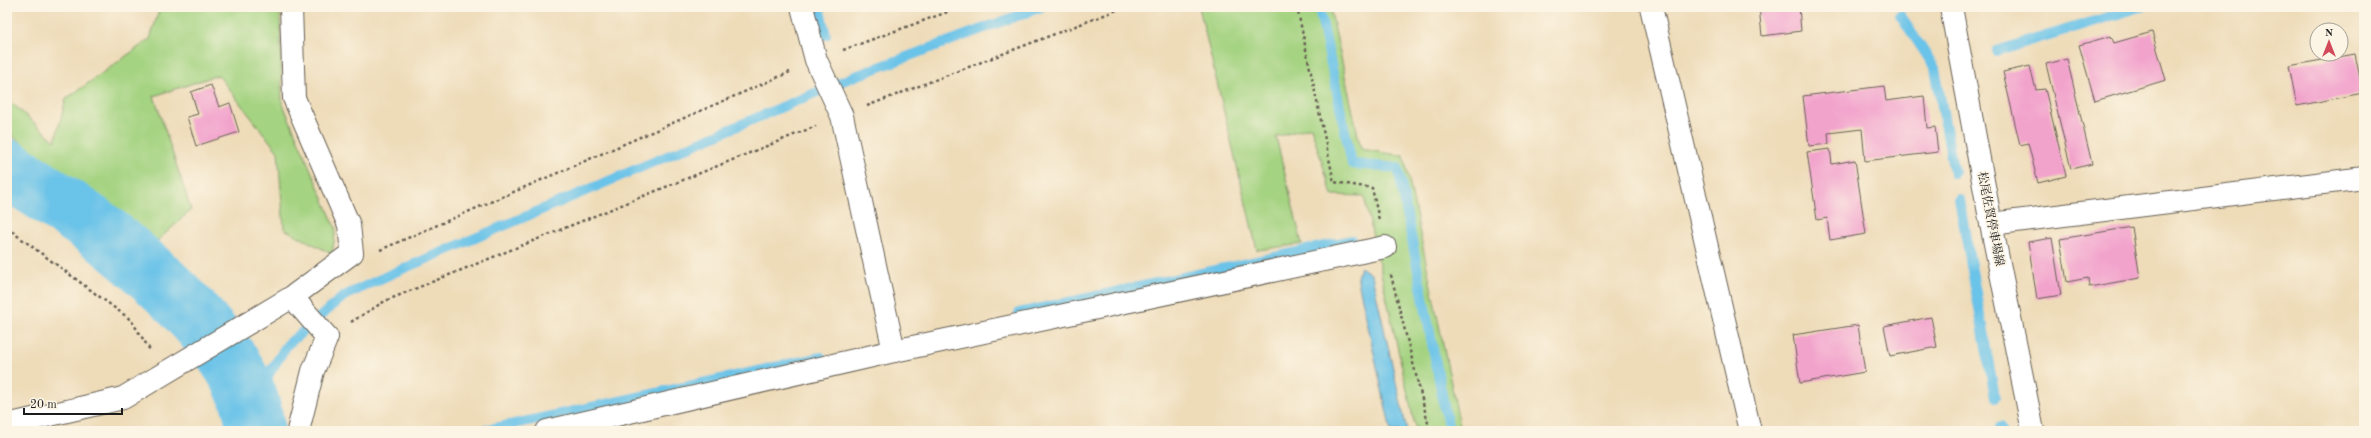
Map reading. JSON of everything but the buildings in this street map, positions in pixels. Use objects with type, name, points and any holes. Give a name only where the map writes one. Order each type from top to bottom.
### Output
[{"type":"street","points":[[7,425],[123,398],[292,297],[352,253],[349,225],[294,98],[291,7]]},
{"type":"street","points":[[802,7],[816,60],[842,116],[894,351]]},
{"type":"street","points":[[1651,7],[1750,431]]},
{"type":"street","name":"松尾佐賀停車場線","points":[[1951,7],[1991,224],[2033,431]]},
{"type":"street","points":[[1991,224],[2364,178]]},
{"type":"street","points":[[547,431],[894,351],[1384,247]]},
{"type":"street","points":[[292,297],[327,337],[312,371],[298,431]]},
{"type":"path","points":[[352,253],[384,250],[816,60],[961,7]]},
{"type":"path","points":[[327,337],[385,301],[842,116],[1124,7]]},
{"type":"path","points":[[1297,7],[1334,182],[1372,188],[1384,247],[1430,431]]},
{"type":"path","points":[[7,228],[131,320],[166,373]]},
{"type":"green space","points":[[160,7],[280,7],[282,102],[336,229],[332,254],[284,229],[278,152],[218,75],[154,96],[191,210],[154,244],[7,132],[7,99],[55,141],[66,99],[150,39]]},
{"type":"green space","points":[[1199,7],[1330,7],[1361,149],[1404,156],[1461,431],[1416,431],[1364,196],[1332,195],[1311,127],[1276,137],[1302,244],[1257,250]]},
{"type":"water","points":[[1361,267],[1372,275],[1407,431],[1391,431],[1357,276]]},
{"type":"waterway","points":[[819,7],[826,35]]},
{"type":"waterway","points":[[255,422],[264,382],[287,345],[344,296],[391,274],[850,78],[1041,7]]},
{"type":"waterway","points":[[1319,7],[1352,164],[1398,168],[1449,431]]},
{"type":"waterway","points":[[1996,51],[2141,7]]},
{"type":"waterway","points":[[1900,15],[1935,68],[1954,173]]},
{"type":"waterway","points":[[7,168],[108,237],[177,298],[221,349],[239,376],[250,404],[255,431]]},
{"type":"waterway","points":[[1959,199],[1995,397]]},
{"type":"waterway","points":[[1019,313],[1352,240]]},
{"type":"waterway","points":[[481,431],[821,357]]},
{"type":"waterway","points":[[2000,427],[2001,431]]}]
